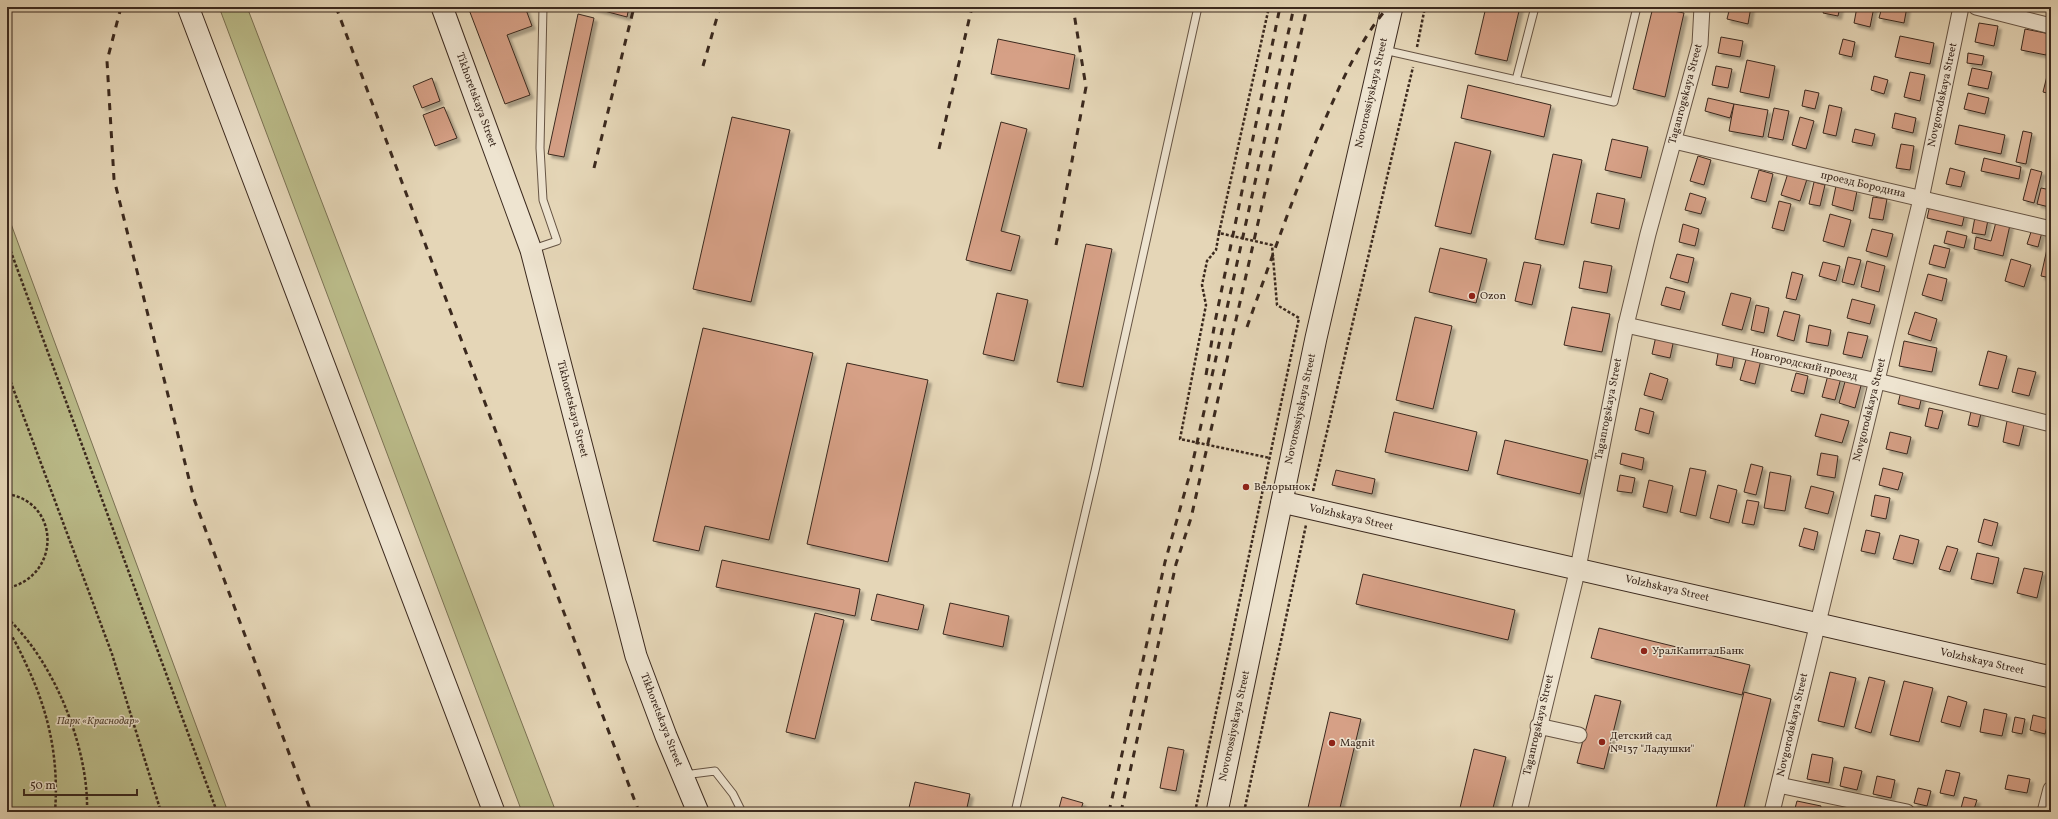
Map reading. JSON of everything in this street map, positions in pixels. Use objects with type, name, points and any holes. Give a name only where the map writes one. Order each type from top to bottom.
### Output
[{"type":"street","points":[[188,7],[494,812]]},
{"type":"street","name":"Tikhoretskaya Street","points":[[442,7],[531,250],[636,656],[682,775],[698,812]]},
{"type":"street","name":"Novorossiyskaya Street","points":[[1217,812],[1316,338],[1392,7]]},
{"type":"street","name":"Taganrogskaya Street","points":[[1519,812],[1538,726],[1578,568],[1626,325],[1648,234],[1700,44],[1702,7]]},
{"type":"street","name":"Novgorodskaya Street","points":[[1772,812],[1921,199],[1961,7]]},
{"type":"street","points":[[1976,7],[2051,26]]},
{"type":"street","name":"проезд Бородина","points":[[1674,141],[2051,229]]},
{"type":"street","name":"Новгородский проезд","points":[[1626,325],[1877,381],[2051,424]]},
{"type":"street","name":"Volzhskaya Street","points":[[1282,502],[1578,568],[1817,625],[2051,677]]},
{"type":"street","points":[[1538,726],[1579,735]]},
{"type":"street","points":[[1779,785],[1907,812]]},
{"type":"street","points":[[2045,812],[2051,789]]},
{"type":"lane","points":[[531,250],[557,241],[543,200],[540,148],[543,7]]},
{"type":"lane","points":[[1015,812],[1099,455],[1198,7]]},
{"type":"lane","points":[[1516,80],[1535,7]]},
{"type":"lane","points":[[1382,49],[1614,102],[1638,7]]},
{"type":"lane","points":[[682,775],[715,771],[733,794],[742,812]]},
{"type":"path","points":[[1269,7],[1216,250],[1207,261],[1202,285],[1206,305],[1180,439],[1270,458]]},
{"type":"path","points":[[1244,812],[1309,508],[1415,57],[1425,7]]},
{"type":"path","points":[[1195,812],[1298,318],[1277,305],[1272,245],[1219,233]]},
{"type":"path","points":[[7,241],[218,812]]},
{"type":"path","points":[[7,372],[112,654],[161,812]]},
{"type":"path","points":[[7,494],[18,497],[35,509],[46,526],[48,546],[41,566],[34,575],[25,582],[7,588]]},
{"type":"path","points":[[7,618],[15,625],[47,669],[59,691],[71,721],[83,769],[87,812]]},
{"type":"path","points":[[7,630],[36,685],[47,714],[53,739],[56,770],[55,812]]},
{"type":"green space","points":[[219,7],[247,7],[556,812],[522,812]]},
{"type":"green space","name":"Парк «Краснодар»","points":[[7,213],[228,812],[7,812]]},
{"type":"building","points":[[468,7],[525,7],[532,26],[507,35],[530,95],[505,104]]},
{"type":"building","points":[[589,7],[629,7],[627,17]]},
{"type":"building","points":[[1486,7],[1520,7],[1507,61],[1475,54]]},
{"type":"building","points":[[1653,7],[1684,13],[1665,97],[1633,89]]},
{"type":"building","points":[[1730,7],[1751,7],[1748,24],[1727,19]]},
{"type":"building","points":[[1825,7],[1840,7],[1838,16],[1823,13]]},
{"type":"building","points":[[1857,7],[1874,7],[1870,27],[1854,23]]},
{"type":"building","points":[[1882,7],[1907,7],[1904,23],[1879,18]]},
{"type":"building","points":[[578,14],[594,18],[564,157],[548,154]]},
{"type":"building","points":[[1979,23],[1998,26],[1994,46],[1975,42]]},
{"type":"building","points":[[2025,29],[2050,34],[2046,55],[2021,50]]},
{"type":"building","points":[[1900,36],[1934,43],[1930,64],[1895,57]]},
{"type":"building","points":[[1721,37],[1743,41],[1740,57],[1718,53]]},
{"type":"building","points":[[998,39],[1075,55],[1069,89],[991,74]]},
{"type":"building","points":[[1843,39],[1855,42],[1852,57],[1839,54]]},
{"type":"building","points":[[1968,53],[1984,56],[1982,65],[1967,63]]},
{"type":"building","points":[[1747,60],[1775,66],[1769,98],[1740,92]]},
{"type":"building","points":[[1716,66],[1732,69],[1728,88],[1712,85]]},
{"type":"building","points":[[1972,68],[1992,72],[1988,89],[1968,85]]},
{"type":"building","points":[[2049,68],[2051,69],[2051,94],[2043,92]]},
{"type":"building","points":[[1910,72],[1925,75],[1920,101],[1904,97]]},
{"type":"building","points":[[1874,76],[1888,80],[1884,94],[1871,90]]},
{"type":"building","points":[[432,78],[440,101],[422,108],[413,86]]},
{"type":"building","points":[[1468,85],[1551,105],[1544,137],[1461,118]]},
{"type":"building","points":[[1805,90],[1819,93],[1815,109],[1802,106]]},
{"type":"building","points":[[1968,93],[1989,98],[1985,114],[1964,109]]},
{"type":"building","points":[[1708,98],[1734,104],[1730,118],[1705,111]]},
{"type":"building","points":[[1734,104],[1768,110],[1763,137],[1729,131]]},
{"type":"building","points":[[1829,105],[1842,108],[1836,136],[1823,133]]},
{"type":"building","points":[[444,107],[457,138],[435,146],[423,115]]},
{"type":"building","points":[[1774,108],[1789,111],[1783,140],[1768,137]]},
{"type":"building","points":[[1895,113],[1916,118],[1913,133],[1892,128]]},
{"type":"building","points":[[732,117],[790,130],[751,302],[693,289]]},
{"type":"building","points":[[1800,117],[1814,121],[1806,149],[1792,145]]},
{"type":"building","points":[[1001,122],[1027,129],[1001,231],[1020,236],[1011,271],[966,260]]},
{"type":"building","points":[[1959,125],[2005,135],[2001,154],[1955,144]]},
{"type":"building","points":[[1855,129],[1875,134],[1872,146],[1852,142]]},
{"type":"building","points":[[2023,131],[2032,133],[2026,164],[2016,162]]},
{"type":"building","points":[[1612,139],[1648,147],[1641,178],[1605,170]]},
{"type":"building","points":[[1455,142],[1491,151],[1471,234],[1435,226]]},
{"type":"building","points":[[1901,144],[1914,146],[1910,170],[1896,168]]},
{"type":"building","points":[[1553,154],[1582,160],[1564,245],[1535,239]]},
{"type":"building","points":[[1698,156],[1711,160],[1704,185],[1690,181]]},
{"type":"building","points":[[1984,158],[2021,167],[2019,179],[1981,171]]},
{"type":"building","points":[[1950,168],[1965,172],[1961,187],[1946,184]]},
{"type":"building","points":[[2031,169],[2042,172],[2034,203],[2023,200]]},
{"type":"building","points":[[1759,170],[1773,174],[1766,202],[1751,198]]},
{"type":"building","points":[[1789,170],[1808,176],[1800,201],[1781,195]]},
{"type":"building","points":[[1814,182],[1825,185],[1820,206],[1809,204]]},
{"type":"building","points":[[1836,186],[1857,191],[1853,211],[1832,205]]},
{"type":"building","points":[[2041,188],[2051,190],[2049,207],[2037,204]]},
{"type":"building","points":[[1597,193],[1625,199],[1619,229],[1591,223]]},
{"type":"building","points":[[1690,193],[1706,198],[1701,214],[1685,210]]},
{"type":"building","points":[[1873,197],[1887,199],[1883,220],[1869,218]]},
{"type":"building","points":[[1779,201],[1791,204],[1784,231],[1772,228]]},
{"type":"building","points":[[1930,205],[1965,213],[1962,226],[1927,218]]},
{"type":"building","points":[[1830,214],[1851,220],[1844,247],[1823,241]]},
{"type":"building","points":[[1975,217],[1988,220],[1985,235],[1972,233]]},
{"type":"building","points":[[1996,222],[2010,225],[2003,256],[1974,249],[1976,237],[1991,241]]},
{"type":"building","points":[[1683,224],[1699,229],[1695,246],[1679,242]]},
{"type":"building","points":[[1872,229],[1893,234],[1887,257],[1866,251]]},
{"type":"building","points":[[2032,229],[2042,232],[2038,247],[2027,244]]},
{"type":"building","points":[[1947,231],[1967,236],[1964,248],[1944,243]]},
{"type":"building","points":[[2049,240],[2051,241],[2051,278],[2041,276]]},
{"type":"building","points":[[1086,244],[1112,249],[1083,387],[1057,382]]},
{"type":"building","points":[[1934,245],[1950,249],[1945,268],[1929,264]]},
{"type":"building","points":[[1440,248],[1487,259],[1476,303],[1429,292]]},
{"type":"building","points":[[1677,254],[1694,258],[1688,283],[1670,278]]},
{"type":"building","points":[[1848,257],[1861,260],[1854,285],[1842,282]]},
{"type":"building","points":[[2011,259],[2031,265],[2024,287],[2005,281]]},
{"type":"building","points":[[1584,261],[1612,266],[1607,293],[1579,288]]},
{"type":"building","points":[[1867,261],[1885,266],[1879,292],[1861,287]]},
{"type":"building","points":[[1524,262],[1541,265],[1532,305],[1515,301]]},
{"type":"building","points":[[1823,262],[1840,266],[1836,281],[1819,276]]},
{"type":"building","points":[[1792,272],[1803,275],[1796,300],[1786,298]]},
{"type":"building","points":[[1928,274],[1947,279],[1942,301],[1922,295]]},
{"type":"building","points":[[1666,287],[1685,292],[1680,310],[1661,305]]},
{"type":"building","points":[[997,293],[1028,300],[1014,361],[983,354]]},
{"type":"building","points":[[1731,293],[1751,298],[1742,330],[1722,325]]},
{"type":"building","points":[[1852,299],[1875,305],[1870,324],[1847,318]]},
{"type":"building","points":[[1756,305],[1769,308],[1764,333],[1751,330]]},
{"type":"building","points":[[1572,307],[1610,314],[1602,352],[1564,345]]},
{"type":"building","points":[[1784,311],[1800,315],[1794,341],[1777,336]]},
{"type":"building","points":[[1915,312],[1937,319],[1931,341],[1908,334]]},
{"type":"building","points":[[1415,317],[1452,326],[1433,409],[1396,400]]},
{"type":"building","points":[[1809,325],[1831,330],[1828,346],[1806,342]]},
{"type":"building","points":[[703,328],[813,353],[769,540],[705,526],[699,551],[653,541]]},
{"type":"building","points":[[1848,332],[1868,336],[1862,358],[1843,354]]},
{"type":"building","points":[[1656,336],[1674,339],[1670,358],[1652,354]]},
{"type":"building","points":[[1904,341],[1937,348],[1932,372],[1899,366]]},
{"type":"building","points":[[1719,348],[1735,351],[1732,368],[1716,365]]},
{"type":"building","points":[[1988,351],[2007,356],[1998,389],[1979,385]]},
{"type":"building","points":[[1747,356],[1761,360],[1755,384],[1740,380]]},
{"type":"building","points":[[847,363],[928,380],[888,562],[807,544]]},
{"type":"building","points":[[2018,368],[2036,372],[2029,396],[2012,392]]},
{"type":"building","points":[[1650,373],[1668,379],[1662,400],[1644,395]]},
{"type":"building","points":[[1796,373],[1808,376],[1804,394],[1791,391]]},
{"type":"building","points":[[1828,375],[1841,378],[1835,400],[1822,397]]},
{"type":"building","points":[[1846,378],[1862,382],[1855,408],[1839,403]]},
{"type":"building","points":[[1901,391],[1922,396],[1919,409],[1898,404]]},
{"type":"building","points":[[1972,407],[1982,409],[1978,427],[1968,425]]},
{"type":"building","points":[[1640,408],[1654,412],[1649,434],[1635,430]]},
{"type":"building","points":[[1929,408],[1943,411],[1938,429],[1925,426]]},
{"type":"building","points":[[1394,412],[1477,432],[1468,471],[1385,452]]},
{"type":"building","points":[[1821,414],[1849,421],[1842,443],[1815,436]]},
{"type":"building","points":[[2007,421],[2024,425],[2019,446],[2003,442]]},
{"type":"building","points":[[1890,432],[1911,437],[1907,454],[1886,449]]},
{"type":"building","points":[[1505,440],[1588,460],[1580,494],[1497,474]]},
{"type":"building","points":[[1622,453],[1644,458],[1642,470],[1620,464]]},
{"type":"building","points":[[1821,453],[1838,456],[1835,478],[1817,475]]},
{"type":"building","points":[[1751,464],[1763,467],[1756,495],[1744,492]]},
{"type":"building","points":[[2051,466],[2051,483],[2048,482]]},
{"type":"building","points":[[1690,468],[1706,471],[1696,516],[1680,512]]},
{"type":"building","points":[[1883,468],[1903,473],[1898,490],[1879,485]]},
{"type":"building","points":[[1336,470],[1375,479],[1372,494],[1332,485]]},
{"type":"building","points":[[1770,472],[1791,476],[1785,511],[1764,508]]},
{"type":"building","points":[[1620,475],[1635,478],[1632,493],[1617,491]]},
{"type":"building","points":[[1649,480],[1673,486],[1667,513],[1643,507]]},
{"type":"building","points":[[1718,485],[1737,490],[1729,523],[1710,518]]},
{"type":"building","points":[[1811,486],[1834,492],[1828,514],[1805,508]]},
{"type":"building","points":[[1875,495],[1890,498],[1886,519],[1871,516]]},
{"type":"building","points":[[1747,500],[1759,502],[1754,525],[1742,523]]},
{"type":"building","points":[[1984,519],[1998,523],[1992,546],[1978,542]]},
{"type":"building","points":[[1804,528],[1818,532],[1814,550],[1799,546]]},
{"type":"building","points":[[1866,530],[1880,533],[1875,554],[1861,551]]},
{"type":"building","points":[[1900,535],[1919,540],[1913,564],[1893,559]]},
{"type":"building","points":[[1947,546],[1958,549],[1950,572],[1939,569]]},
{"type":"building","points":[[1977,553],[1999,558],[1993,584],[1971,579]]},
{"type":"building","points":[[722,560],[860,589],[855,616],[716,587]]},
{"type":"building","points":[[2024,568],[2043,572],[2037,598],[2017,593]]},
{"type":"building","points":[[1363,574],[1515,610],[1508,640],[1356,604]]},
{"type":"building","points":[[877,594],[924,605],[918,630],[871,620]]},
{"type":"building","points":[[950,603],[1009,616],[1003,647],[943,634]]},
{"type":"building","points":[[815,613],[844,620],[815,739],[786,732]]},
{"type":"building","points":[[1599,628],[1750,665],[1742,695],[1591,658]]},
{"type":"building","points":[[1830,672],[1856,678],[1844,727],[1818,721]]},
{"type":"building","points":[[1869,677],[1885,681],[1871,733],[1855,728]]},
{"type":"building","points":[[1904,681],[1933,688],[1919,742],[1890,735]]},
{"type":"building","points":[[1744,692],[1771,699],[1743,812],[1715,812]]},
{"type":"building","points":[[1595,695],[1621,701],[1604,769],[1577,763]]},
{"type":"building","points":[[1948,696],[1967,702],[1960,727],[1941,722]]},
{"type":"building","points":[[1984,709],[2007,714],[2002,736],[1980,732]]},
{"type":"building","points":[[1330,712],[1361,719],[1339,812],[1307,812]]},
{"type":"building","points":[[2033,715],[2049,719],[2045,734],[2030,730]]},
{"type":"building","points":[[2015,717],[2025,719],[2022,734],[2012,732]]},
{"type":"building","points":[[1168,747],[1184,750],[1176,791],[1160,788]]},
{"type":"building","points":[[1474,749],[1506,757],[1492,812],[1459,812]]},
{"type":"building","points":[[1812,754],[1833,758],[1829,783],[1807,779]]},
{"type":"building","points":[[1844,767],[1862,771],[1857,790],[1840,786]]},
{"type":"building","points":[[1946,770],[1960,773],[1954,796],[1940,793]]},
{"type":"building","points":[[2008,775],[2030,779],[2027,793],[2005,789]]},
{"type":"building","points":[[1877,776],[1895,780],[1891,798],[1873,794]]},
{"type":"building","points":[[915,782],[970,794],[966,812],[908,812]]},
{"type":"building","points":[[1918,788],[1931,791],[1927,806],[1914,803]]},
{"type":"building","points":[[1062,797],[1083,803],[1080,812],[1058,812]]},
{"type":"building","points":[[1964,797],[1977,800],[1973,812],[1960,812]]},
{"type":"building","points":[[1797,801],[1821,806],[1820,812],[1794,812]]},
{"type":"railway","points":[[121,7],[107,61],[114,179],[194,499],[311,812]]},
{"type":"railway","points":[[336,7],[639,812]]},
{"type":"railway","points":[[594,168],[634,7]]},
{"type":"railway","points":[[703,66],[720,7]]},
{"type":"railway","points":[[939,149],[972,7]]},
{"type":"railway","points":[[1056,245],[1086,87],[1073,7]]},
{"type":"railway","points":[[1206,375],[1215,322],[1280,7]]},
{"type":"railway","points":[[1109,812],[1165,562],[1191,470],[1294,7]]},
{"type":"railway","points":[[1121,812],[1176,564],[1191,518],[1307,7]]},
{"type":"railway","points":[[1247,327],[1301,178],[1335,97],[1358,50],[1367,35],[1388,7]]},
{"type":"place","name":"Ozon","points":[[1472,296]]},
{"type":"place","name":"Велорынок","points":[[1246,487]]},
{"type":"place","name":"УралКапиталБанк","points":[[1644,651]]},
{"type":"place","name":"Детский сад №137 \"Ладушки\"","points":[[1602,742]]},
{"type":"place","name":"Magnit","points":[[1332,743]]}]
